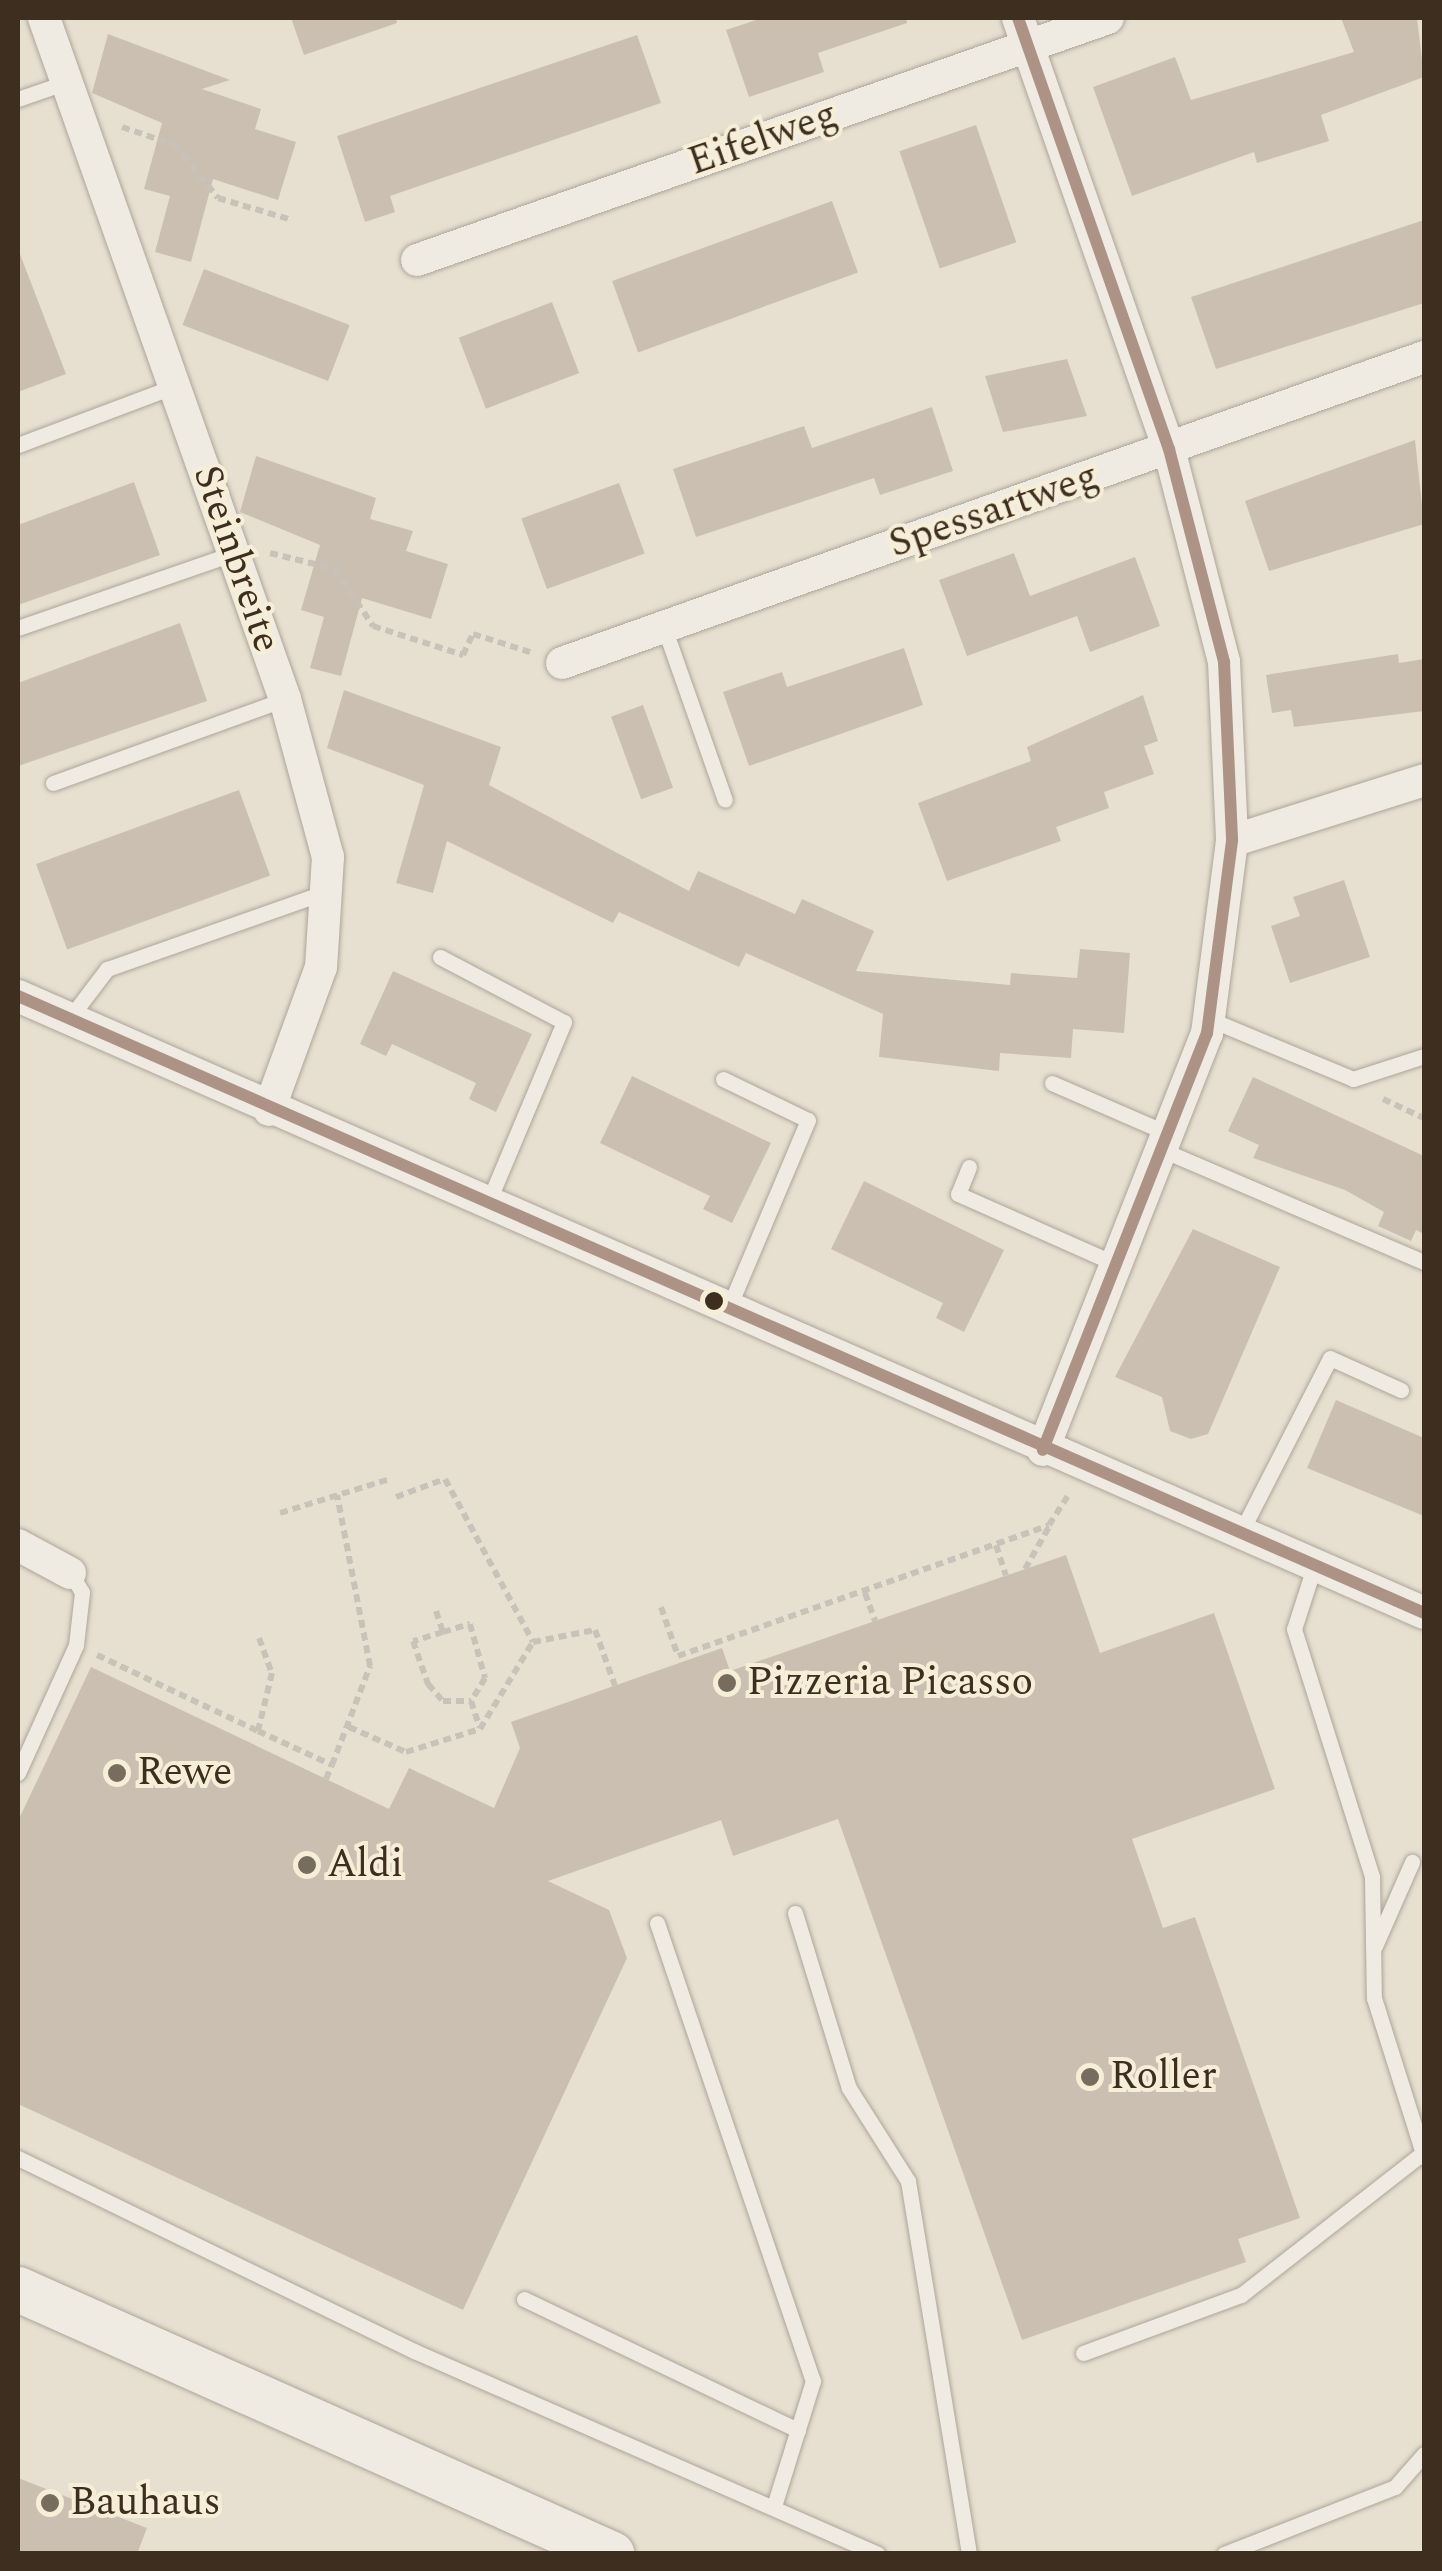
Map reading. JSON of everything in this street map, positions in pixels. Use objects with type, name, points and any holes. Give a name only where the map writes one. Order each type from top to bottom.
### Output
[{"type":"main road","points":[[18,2289],[612,2554]]},
{"type":"street","name":"Steinbreite","points":[[44,18],[285,699],[332,889],[321,967],[269,1110]]},
{"type":"street","name":"Eifelweg","points":[[417,260],[1023,32],[1108,18]]},
{"type":"street","points":[[1023,32],[1169,449],[1224,662],[1232,841],[1209,1019],[1168,1143],[1043,1450]]},
{"type":"street","name":"Spessartweg","points":[[562,663],[1424,357]]},
{"type":"street","points":[[1232,841],[1424,780]]},
{"type":"street","points":[[18,996],[486,1207],[1424,1613]]},
{"type":"street","points":[[18,1545],[70,1574]]},
{"type":"lane","points":[[18,99],[72,97]]},
{"type":"lane","points":[[18,445],[175,386]]},
{"type":"lane","points":[[18,628],[232,548]]},
{"type":"lane","points":[[664,627],[725,800]]},
{"type":"lane","points":[[52,782],[285,699]]},
{"type":"lane","points":[[69,1020],[107,969],[332,889]]},
{"type":"lane","points":[[440,957],[564,1022],[486,1207]]},
{"type":"lane","points":[[1209,1019],[1353,1079],[1424,1056]]},
{"type":"lane","points":[[724,1079],[808,1120],[726,1312]]},
{"type":"lane","points":[[1052,1083],[1168,1143],[1424,1262]]},
{"type":"lane","points":[[969,1167],[958,1194],[1120,1266]]},
{"type":"lane","points":[[1241,1532],[1330,1358],[1401,1390]]},
{"type":"lane","points":[[1084,2353],[1240,2295],[1424,2155],[1374,1998],[1372,1877],[1294,1629],[1315,1564]]},
{"type":"lane","points":[[18,1773],[76,1645],[82,1592],[70,1574]]},
{"type":"lane","points":[[1373,1950],[1412,1862]]},
{"type":"lane","points":[[795,1914],[849,2088],[908,2181],[969,2554]]},
{"type":"lane","points":[[657,1923],[813,2381],[774,2506]]},
{"type":"lane","points":[[18,2158],[414,2351],[878,2554]]},
{"type":"lane","points":[[524,2299],[798,2430]]},
{"type":"lane","points":[[1224,2554],[1395,2487],[1424,2454]]},
{"type":"path","points":[[72,97],[175,145],[218,198],[289,219]]},
{"type":"path","points":[[232,548],[335,569],[373,626],[463,655],[473,634],[562,663]]},
{"type":"path","points":[[1024,1569],[1086,1468]]},
{"type":"path","points":[[280,1513],[390,1478]]},
{"type":"path","points":[[396,1496],[445,1479],[533,1642]]},
{"type":"path","points":[[326,1779],[370,1666],[338,1495]]},
{"type":"path","points":[[661,1606],[678,1656],[1049,1526]]},
{"type":"path","points":[[996,1545],[1006,1576]]},
{"type":"path","points":[[865,1593],[876,1621]]},
{"type":"path","points":[[436,1611],[443,1632]]},
{"type":"path","points":[[470,1624],[485,1678],[470,1701],[443,1701],[428,1684],[413,1641],[470,1624]]},
{"type":"path","points":[[348,1727],[406,1752],[480,1729],[533,1642],[595,1630],[615,1686]]},
{"type":"path","points":[[258,1731],[272,1673],[259,1638]]},
{"type":"path","points":[[76,1645],[332,1765]]},
{"type":"path","points":[[470,1701],[480,1729]]},
{"type":"building","points":[[291,18],[396,18],[397,23],[304,55]]},
{"type":"building","points":[[762,18],[906,18],[907,23],[818,53],[824,72],[749,97],[726,30]]},
{"type":"building","points":[[1341,18],[1417,18],[1424,77],[1321,115],[1329,141],[1257,163],[1254,152],[1132,196],[1093,87],[1175,57],[1191,100],[1354,52]]},
{"type":"building","points":[[108,34],[230,80],[202,89],[261,109],[255,129],[296,142],[278,200],[213,179],[191,262],[155,252],[170,196],[144,189],[162,123],[92,93]]},
{"type":"building","points":[[637,35],[661,103],[390,196],[395,212],[365,222],[337,136]]},
{"type":"building","points":[[976,125],[1016,242],[940,269],[899,151]]},
{"type":"building","points":[[832,201],[858,272],[638,352],[612,281]]},
{"type":"building","points":[[1424,220],[1424,303],[1216,369],[1191,297]]},
{"type":"building","points":[[18,255],[66,374],[18,392]]},
{"type":"building","points":[[204,269],[350,325],[328,381],[182,325]]},
{"type":"building","points":[[552,302],[579,373],[486,409],[459,338]]},
{"type":"building","points":[[1067,359],[1087,416],[1003,432],[985,376]]},
{"type":"building","points":[[932,407],[953,471],[880,495],[874,478],[696,537],[673,469],[804,426],[812,448]]},
{"type":"building","points":[[1415,440],[1424,524],[1269,571],[1245,501]]},
{"type":"building","points":[[256,456],[376,498],[370,519],[413,531],[406,551],[448,564],[431,619],[362,598],[341,676],[310,668],[324,617],[301,610],[320,545],[240,512]]},
{"type":"building","points":[[134,482],[160,555],[18,605],[18,525]]},
{"type":"building","points":[[619,483],[645,553],[547,589],[521,519]]},
{"type":"building","points":[[1014,553],[1030,596],[1135,557],[1160,626],[1090,652],[1077,616],[967,656],[939,580]]},
{"type":"building","points":[[180,623],[207,701],[18,766],[18,683]]},
{"type":"building","points":[[904,648],[923,705],[749,766],[723,692],[782,672],[787,687]]},
{"type":"building","points":[[1398,654],[1399,663],[1424,659],[1424,711],[1294,727],[1291,710],[1272,713],[1266,675]]},
{"type":"building","points":[[344,690],[501,747],[489,785],[689,891],[698,871],[795,914],[802,899],[874,931],[856,971],[1010,985],[1011,973],[1077,978],[1080,949],[1130,953],[1124,1033],[1073,1029],[1071,1058],[1000,1053],[999,1071],[879,1057],[883,1014],[746,953],[739,967],[619,912],[613,923],[447,841],[433,893],[396,883],[424,785],[327,748]]},
{"type":"building","points":[[1143,695],[1158,741],[1144,746],[1154,774],[1104,792],[1109,808],[1056,827],[1061,841],[947,881],[918,803],[1031,761],[1027,747]]},
{"type":"building","points":[[643,705],[673,788],[641,799],[611,717]]},
{"type":"building","points":[[239,790],[270,876],[67,949],[36,864]]},
{"type":"building","points":[[1344,880],[1370,957],[1290,983],[1271,926],[1300,916],[1293,897]]},
{"type":"building","points":[[393,971],[532,1034],[496,1112],[469,1099],[476,1083],[392,1044],[386,1056],[360,1044]]},
{"type":"building","points":[[632,1076],[771,1143],[732,1223],[703,1209],[710,1196],[600,1143]]},
{"type":"building","points":[[1253,1077],[1424,1156],[1424,1234],[1416,1230],[1411,1241],[1378,1226],[1384,1212],[1345,1190],[1253,1158],[1259,1145],[1228,1131]]},
{"type":"building","points":[[864,1181],[1004,1250],[964,1332],[936,1318],[943,1303],[831,1249]]},
{"type":"building","points":[[1193,1229],[1280,1267],[1208,1434],[1191,1439],[1170,1431],[1162,1397],[1115,1377]]},
{"type":"building","points":[[1336,1400],[1424,1438],[1424,1516],[1307,1468]]},
{"type":"building","points":[[1066,1555],[1100,1653],[1214,1613],[1275,1789],[1132,1839],[1163,1928],[1195,1917],[1300,2218],[1238,2239],[1246,2262],[1022,2340],[838,1819],[733,1856],[721,1820],[548,1881],[609,1910],[627,1958],[463,2310],[18,2104],[18,1821],[91,1667],[389,1809],[409,1768],[494,1808],[520,1748],[511,1722],[722,1648],[730,1671]]},
{"type":"building","name":"Bauhaus","points":[[18,2478],[147,2528],[137,2554],[18,2554]]},
{"type":"transit line","points":[[1018,18],[1169,449],[1224,662],[1232,841],[1207,1033],[1043,1450]]},
{"type":"transit line","points":[[18,996],[1424,1613]]},
{"type":"place","name":"Pizzeria Picasso","points":[[727,1683]]},
{"type":"place","name":"Rewe","points":[[117,1773]]},
{"type":"place","name":"Aldi","points":[[307,1865]]},
{"type":"place","name":"Roller","points":[[1090,2077]]},
{"type":"place","name":"Bauhaus","points":[[50,2503]]}]
